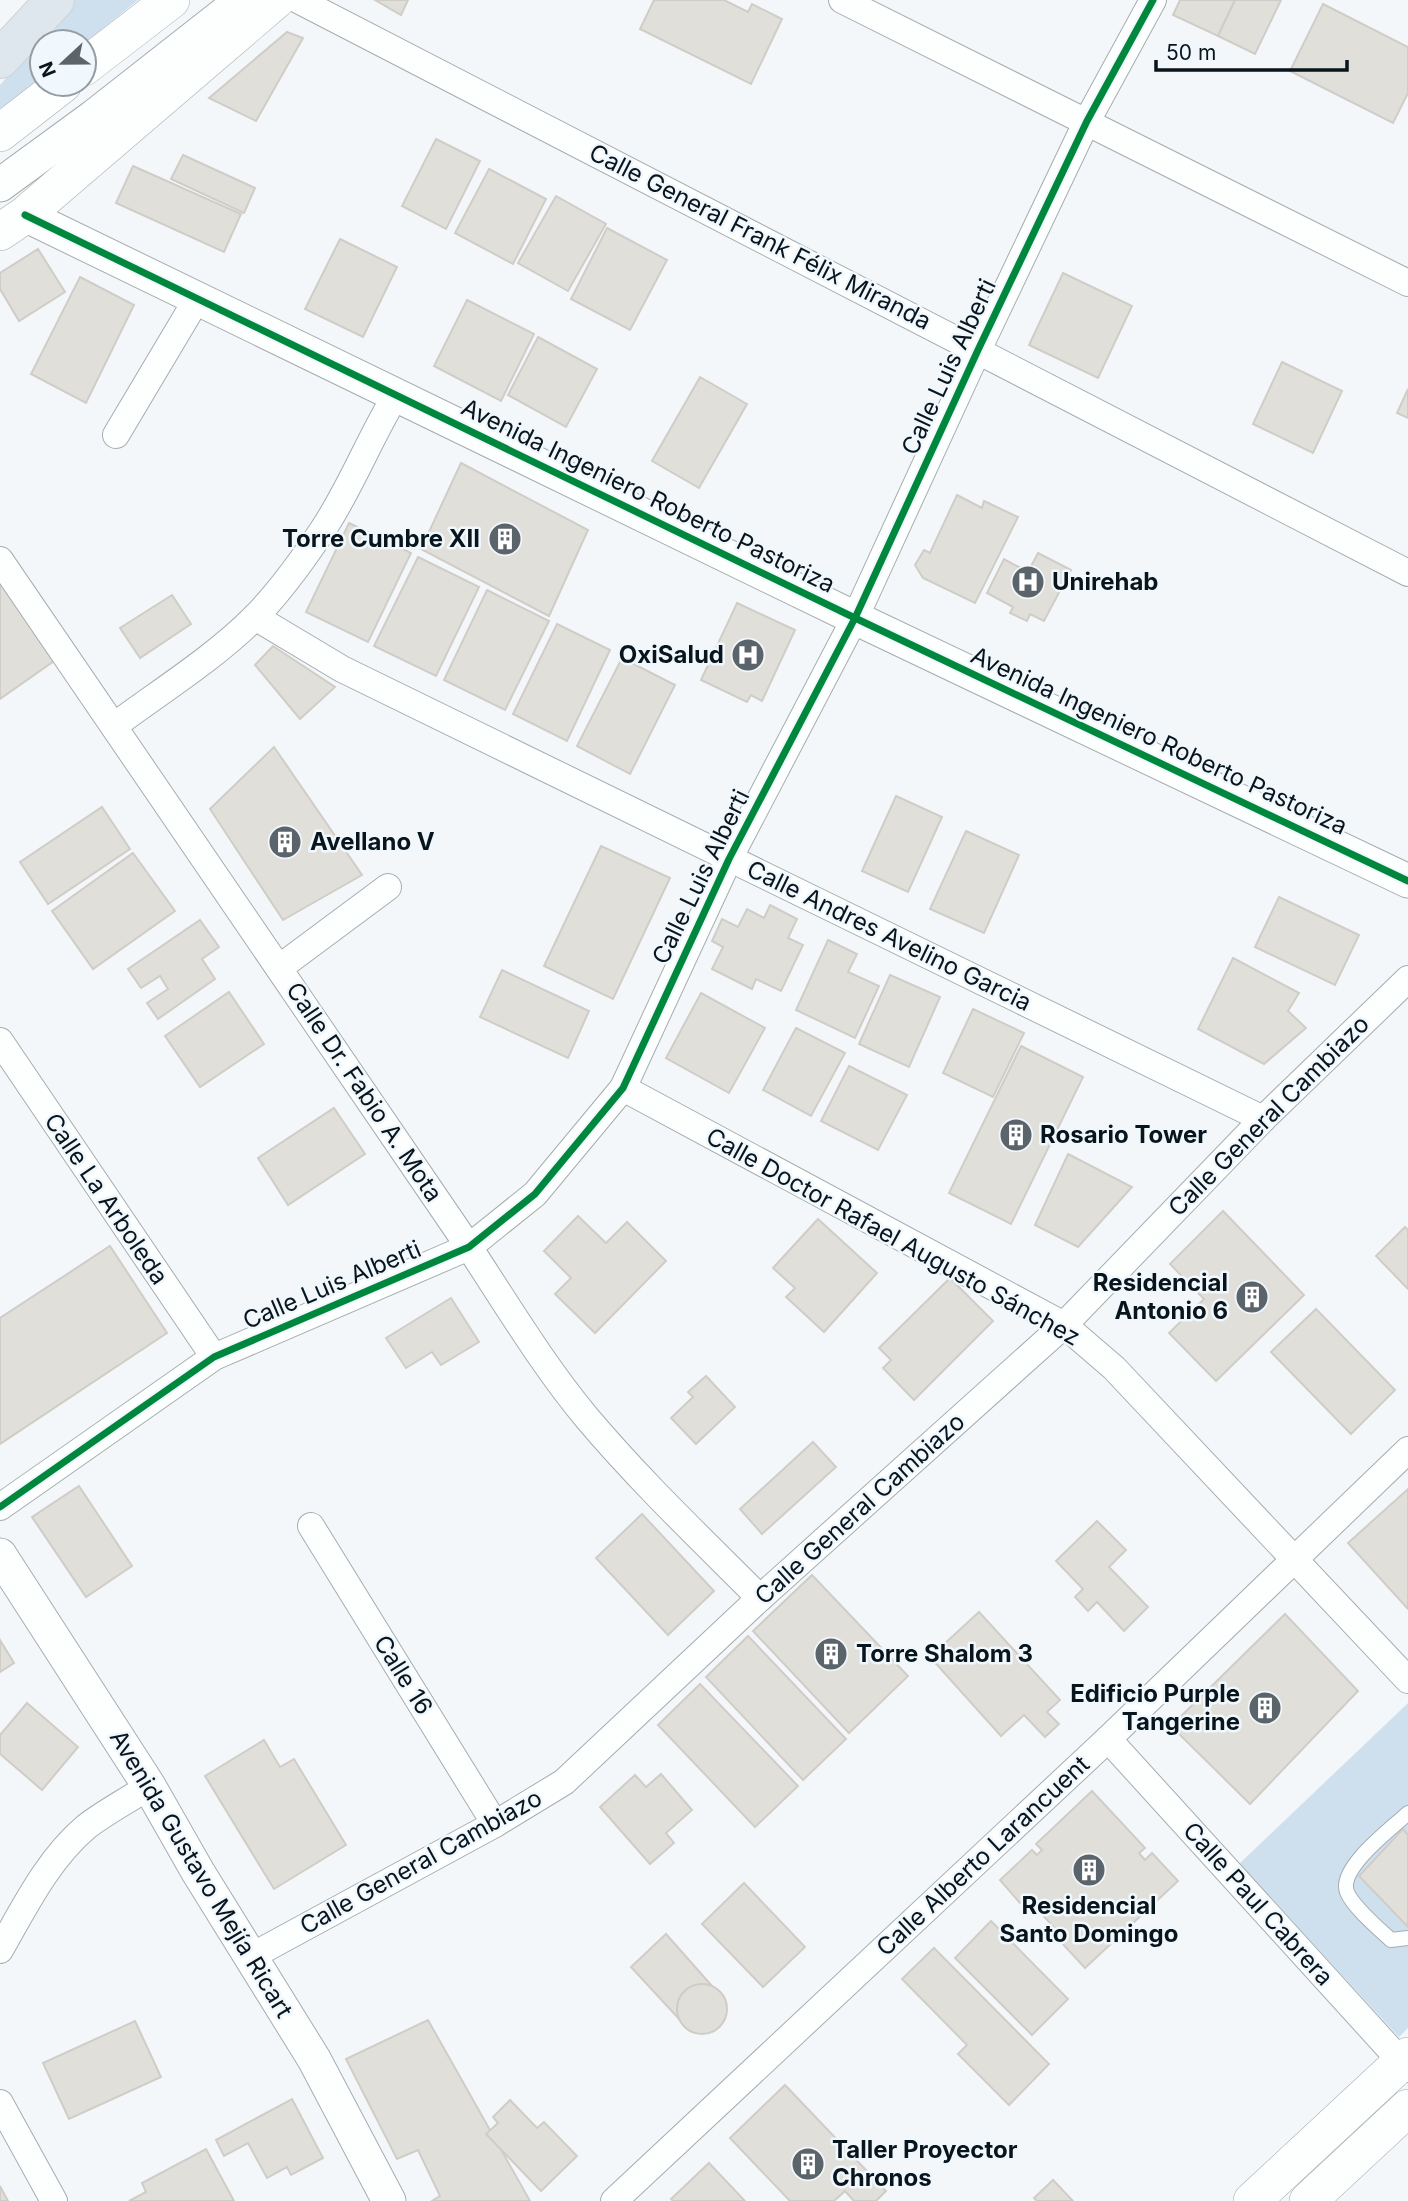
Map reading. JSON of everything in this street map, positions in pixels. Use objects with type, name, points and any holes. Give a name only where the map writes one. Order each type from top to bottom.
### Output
[{"type":"highway","points":[[0,59],[55,0]]},
{"type":"main road","points":[[98,56],[171,0]]},
{"type":"main road","points":[[12,223],[276,0]]},
{"type":"main road","points":[[0,133],[45,98]]},
{"type":"main road","points":[[1252,2201],[1406,2062]]},
{"type":"main road","points":[[1308,2201],[1408,2108]]},
{"type":"street","points":[[0,185],[93,117],[242,0]]},
{"type":"street","name":"Calle General Frank Félix Miranda","points":[[298,0],[1408,573]]},
{"type":"street","points":[[842,0],[1408,283]]},
{"type":"street","name":"Calle Luis Alberti","points":[[0,1507],[214,1357],[469,1247],[535,1194],[623,1088],[729,859],[855,618],[978,349],[1087,121],[1153,0]]},
{"type":"street","name":"Avenida Ingeniero Roberto Pastoriza","points":[[12,223],[197,299],[855,618],[1408,881]]},
{"type":"street","points":[[116,435],[197,299]]},
{"type":"street","points":[[114,726],[255,617],[323,530],[352,481],[383,415],[396,395]]},
{"type":"street","name":"Calle Dr. Fabio A. Mota","points":[[0,559],[469,1247],[531,1343],[586,1417],[648,1486],[760,1598]]},
{"type":"street","name":"Calle Andres Avelino Garcia","points":[[255,617],[342,668],[1263,1119]]},
{"type":"street","points":[[279,968],[388,887]]},
{"type":"street","name":"Calle General Cambiazo","points":[[250,1957],[495,1824],[564,1782],[760,1598],[1064,1325],[1263,1119],[1408,979]]},
{"type":"street","name":"Calle La Arboleda","points":[[0,1041],[214,1357]]},
{"type":"street","name":"Calle Doctor Rafael Augusto Sánchez","points":[[623,1088],[1064,1325],[1114,1368],[1408,1680]]},
{"type":"street","name":"Calle Alberto Larancuent","points":[[614,2201],[1108,1740],[1408,1450]]},
{"type":"street","name":"Calle 16","points":[[311,1526],[495,1824]]},
{"type":"street","name":"Avenida Gustavo Mejía Ricart","points":[[0,1555],[149,1786],[314,2059],[389,2201]]},
{"type":"street","name":"Calle Paul Cabrera","points":[[1108,1740],[1406,2062]]},
{"type":"street","points":[[0,1950],[58,1857],[86,1828],[149,1786]]},
{"type":"street","points":[[0,2103],[54,2201]]},
{"type":"lane","points":[[1408,1813],[1351,1867],[1345,1878],[1347,1892],[1371,1923],[1391,1940],[1408,1938]]},
{"type":"shaded area","points":[[74,0],[138,0],[98,33],[98,28],[50,28]]},
{"type":"shaded area","points":[[28,53],[28,92],[0,117],[0,85]]},
{"type":"shaded area","points":[[1408,1703],[1408,2028],[1399,2037],[1239,1864]]},
{"type":"building","points":[[375,0],[408,0],[401,15]]},
{"type":"building","points":[[654,0],[724,0],[748,12],[752,4],[782,19],[751,84],[640,29]]},
{"type":"building","points":[[1180,0],[1235,0],[1218,36],[1173,15]]},
{"type":"building","points":[[1235,0],[1281,0],[1255,54],[1218,36]]},
{"type":"building","points":[[1323,4],[1408,47],[1408,93],[1393,123],[1290,71]]},
{"type":"building","points":[[287,32],[303,38],[256,121],[209,98]]},
{"type":"building","points":[[436,139],[480,161],[446,229],[402,206]]},
{"type":"building","points":[[183,155],[255,188],[244,213],[171,179]]},
{"type":"building","points":[[133,166],[241,214],[224,252],[116,203]]},
{"type":"building","points":[[489,169],[546,199],[513,264],[455,233]]},
{"type":"building","points":[[556,196],[606,224],[568,291],[518,263]]},
{"type":"building","points":[[607,228],[667,260],[630,330],[571,299]]},
{"type":"building","points":[[340,239],[397,267],[363,337],[305,309]]},
{"type":"building","points":[[38,249],[65,292],[19,321],[0,289],[0,273]]},
{"type":"building","points":[[1063,273],[1132,306],[1098,378],[1029,345]]},
{"type":"building","points":[[80,277],[134,305],[86,403],[31,374]]},
{"type":"building","points":[[467,300],[534,334],[501,401],[434,366]]},
{"type":"building","points":[[538,337],[597,369],[566,427],[508,395]]},
{"type":"building","points":[[1282,362],[1342,391],[1313,453],[1253,424]]},
{"type":"building","points":[[700,377],[747,404],[699,488],[652,461]]},
{"type":"building","points":[[1408,389],[1408,418],[1397,413]]},
{"type":"building","name":"Torre Cumbre XII","points":[[461,463],[588,530],[549,616],[421,549]]},
{"type":"building","points":[[957,495],[982,508],[984,501],[1018,517],[975,603],[923,578],[915,565],[924,550],[930,553]]},
{"type":"building","points":[[349,523],[411,553],[368,642],[306,612]]},
{"type":"building","name":"Unirehab","points":[[1038,553],[1071,570],[1044,621],[1030,614],[1027,621],[1010,613],[1013,607],[987,593],[1004,559],[1028,572]]},
{"type":"building","points":[[418,557],[479,587],[436,676],[374,646]]},
{"type":"building","points":[[0,569],[64,654],[0,699]]},
{"type":"building","points":[[487,590],[549,621],[505,710],[444,680]]},
{"type":"building","points":[[172,595],[191,624],[140,658],[120,628]]},
{"type":"building","name":"OxiSalud","points":[[737,603],[795,630],[762,701],[751,695],[747,702],[701,680]]},
{"type":"building","points":[[557,624],[610,650],[567,741],[513,714]]},
{"type":"building","points":[[273,646],[335,687],[300,719],[255,665]]},
{"type":"building","points":[[622,658],[675,685],[630,774],[577,746]]},
{"type":"building","name":"Avellano V","points":[[274,747],[362,875],[283,920],[210,809]]},
{"type":"building","points":[[896,796],[942,817],[908,892],[862,871]]},
{"type":"building","points":[[102,807],[130,849],[48,904],[20,862]]},
{"type":"building","points":[[966,831],[1019,855],[984,933],[930,909]]},
{"type":"building","points":[[601,846],[670,878],[613,999],[544,966]]},
{"type":"building","points":[[133,853],[175,911],[93,969],[52,911]]},
{"type":"building","points":[[1279,897],[1359,935],[1335,985],[1255,947]]},
{"type":"building","points":[[770,905],[797,919],[788,938],[803,945],[781,991],[756,979],[752,989],[712,969],[723,947],[712,941],[722,919],[738,927],[747,909],[764,918]]},
{"type":"building","points":[[200,920],[219,947],[202,959],[215,979],[158,1019],[147,1003],[168,989],[160,976],[141,988],[128,969]]},
{"type":"building","points":[[828,940],[857,954],[848,972],[879,986],[855,1038],[796,1010]]},
{"type":"building","points":[[1233,958],[1299,993],[1288,1011],[1306,1028],[1264,1064],[1198,1029]]},
{"type":"building","points":[[502,970],[589,1011],[568,1058],[480,1017]]},
{"type":"building","points":[[890,975],[940,997],[909,1067],[859,1044]]},
{"type":"building","points":[[229,992],[264,1044],[200,1087],[165,1036]]},
{"type":"building","points":[[701,993],[765,1028],[729,1093],[666,1058]]},
{"type":"building","points":[[973,1009],[1024,1033],[993,1097],[943,1073]]},
{"type":"building","points":[[796,1028],[845,1053],[811,1116],[763,1090]]},
{"type":"building","name":"Rosario Tower","points":[[1021,1046],[1083,1077],[1011,1224],[949,1193]]},
{"type":"building","points":[[849,1066],[907,1095],[878,1150],[821,1121]]},
{"type":"building","points":[[334,1108],[365,1154],[288,1205],[258,1158]]},
{"type":"building","points":[[1068,1154],[1132,1187],[1078,1247],[1035,1225]]},
{"type":"building","name":"Residencial Antonio 6","points":[[1223,1211],[1304,1295],[1216,1381],[1169,1333],[1204,1299],[1170,1264]]},
{"type":"building","points":[[578,1216],[606,1243],[627,1222],[666,1261],[595,1333],[555,1294],[571,1278],[544,1251]]},
{"type":"building","points":[[818,1219],[877,1273],[824,1332],[786,1297],[795,1288],[773,1268]]},
{"type":"building","points":[[1405,1227],[1408,1230],[1408,1289],[1376,1256]]},
{"type":"building","points":[[110,1246],[167,1333],[0,1444],[0,1318]]},
{"type":"building","points":[[950,1278],[993,1321],[914,1400],[883,1368],[891,1360],[879,1348]]},
{"type":"building","points":[[451,1298],[479,1342],[441,1365],[432,1352],[406,1368],[386,1338]]},
{"type":"building","points":[[1316,1309],[1395,1390],[1351,1434],[1271,1352]]},
{"type":"building","points":[[706,1376],[735,1407],[696,1444],[671,1418],[693,1397],[688,1392]]},
{"type":"building","points":[[813,1442],[836,1467],[762,1534],[740,1509]]},
{"type":"building","points":[[79,1486],[132,1566],[86,1597],[32,1517]]},
{"type":"building","points":[[1408,1489],[1408,1609],[1348,1543]]},
{"type":"building","points":[[642,1514],[714,1591],[668,1635],[596,1558]]},
{"type":"building","points":[[1097,1521],[1126,1550],[1109,1567],[1148,1607],[1124,1631],[1097,1602],[1088,1611],[1075,1597],[1083,1589],[1056,1561]]},
{"type":"building","name":"Torre Shalom 3","points":[[812,1575],[908,1676],[849,1733],[753,1631]]},
{"type":"building","points":[[979,1612],[1060,1700],[1047,1712],[1059,1724],[1045,1737],[1024,1715],[1001,1736],[930,1657]]},
{"type":"building","name":"Edificio Purple Tangerine","points":[[1285,1614],[1358,1691],[1250,1804],[1171,1726]]},
{"type":"building","points":[[748,1636],[846,1739],[803,1780],[706,1677]]},
{"type":"building","points":[[0,1640],[14,1663],[0,1672]]},
{"type":"building","points":[[700,1684],[798,1786],[755,1827],[658,1725]]},
{"type":"building","points":[[27,1703],[78,1747],[42,1790],[0,1754],[0,1735]]},
{"type":"building","points":[[264,1740],[280,1767],[294,1759],[346,1845],[274,1889],[205,1776]]},
{"type":"building","points":[[661,1774],[692,1810],[666,1833],[674,1843],[650,1864],[600,1807],[635,1775],[646,1787]]},
{"type":"building","name":"Residencial Santo Domingo","points":[[1092,1791],[1145,1848],[1139,1853],[1145,1860],[1152,1853],[1178,1881],[1085,1968],[1059,1940],[1062,1936],[1026,1897],[1020,1903],[1000,1880],[1032,1850],[1037,1855],[1042,1850],[1036,1844]]},
{"type":"building","points":[[1403,1829],[1408,1835],[1408,1927],[1359,1876]]},
{"type":"building","points":[[744,1883],[805,1947],[763,1987],[702,1924]]},
{"type":"building","points":[[991,1921],[1068,1999],[1032,2035],[955,1958]]},
{"type":"building","points":[[666,1934],[712,1986],[702,1984],[685,1991],[679,2000],[679,2019],[631,1967]]},
{"type":"building","points":[[934,1948],[1049,2064],[1009,2105],[958,2054],[967,2045],[902,1979]]},
{"type":"building","points":[[702,1984],[719,1992],[727,2009],[719,2026],[702,2034],[685,2026],[677,2009],[685,1992]]},
{"type":"building","points":[[428,2020],[530,2201],[432,2201],[440,2196],[418,2150],[397,2159],[346,2059]]},
{"type":"building","points":[[135,2021],[161,2077],[69,2119],[43,2063]]},
{"type":"building","name":"Taller Proyector Chronos","points":[[785,2085],[886,2191],[876,2201],[854,2201],[845,2191],[834,2201],[790,2201],[730,2138]]},
{"type":"building","points":[[292,2099],[323,2158],[291,2175],[287,2167],[267,2178],[248,2143],[224,2156],[216,2140]]},
{"type":"building","points":[[510,2100],[537,2128],[544,2122],[577,2156],[541,2191],[486,2134],[498,2123],[493,2117]]},
{"type":"building","points":[[206,2149],[234,2201],[129,2201],[146,2192],[142,2183]]},
{"type":"building","points":[[709,2163],[745,2201],[671,2199]]},
{"type":"building","points":[[1053,2180],[1073,2201],[1037,2201],[1034,2198]]},
{"type":"building","points":[[0,2186],[8,2201],[0,2201]]},
{"type":"cycle path","points":[[0,1507],[214,1357],[469,1247],[535,1194],[623,1088],[729,859],[855,618],[1087,121],[1153,0]]},
{"type":"cycle path","points":[[25,215],[855,618],[1408,881]]},
{"type":"place","name":"Torre Cumbre XII","points":[[505,539]]},
{"type":"place","name":"Unirehab","points":[[1028,582]]},
{"type":"place","name":"OxiSalud","points":[[748,655]]},
{"type":"place","name":"Avellano V","points":[[285,842]]},
{"type":"place","name":"Rosario Tower","points":[[1016,1135]]},
{"type":"place","name":"Residencial Antonio 6","points":[[1252,1297]]},
{"type":"place","name":"Torre Shalom 3","points":[[831,1654]]},
{"type":"place","name":"Edificio Purple Tangerine","points":[[1265,1708]]},
{"type":"place","name":"Residencial Santo Domingo","points":[[1089,1870]]},
{"type":"place","name":"Taller Proyector Chronos","points":[[808,2164]]}]
